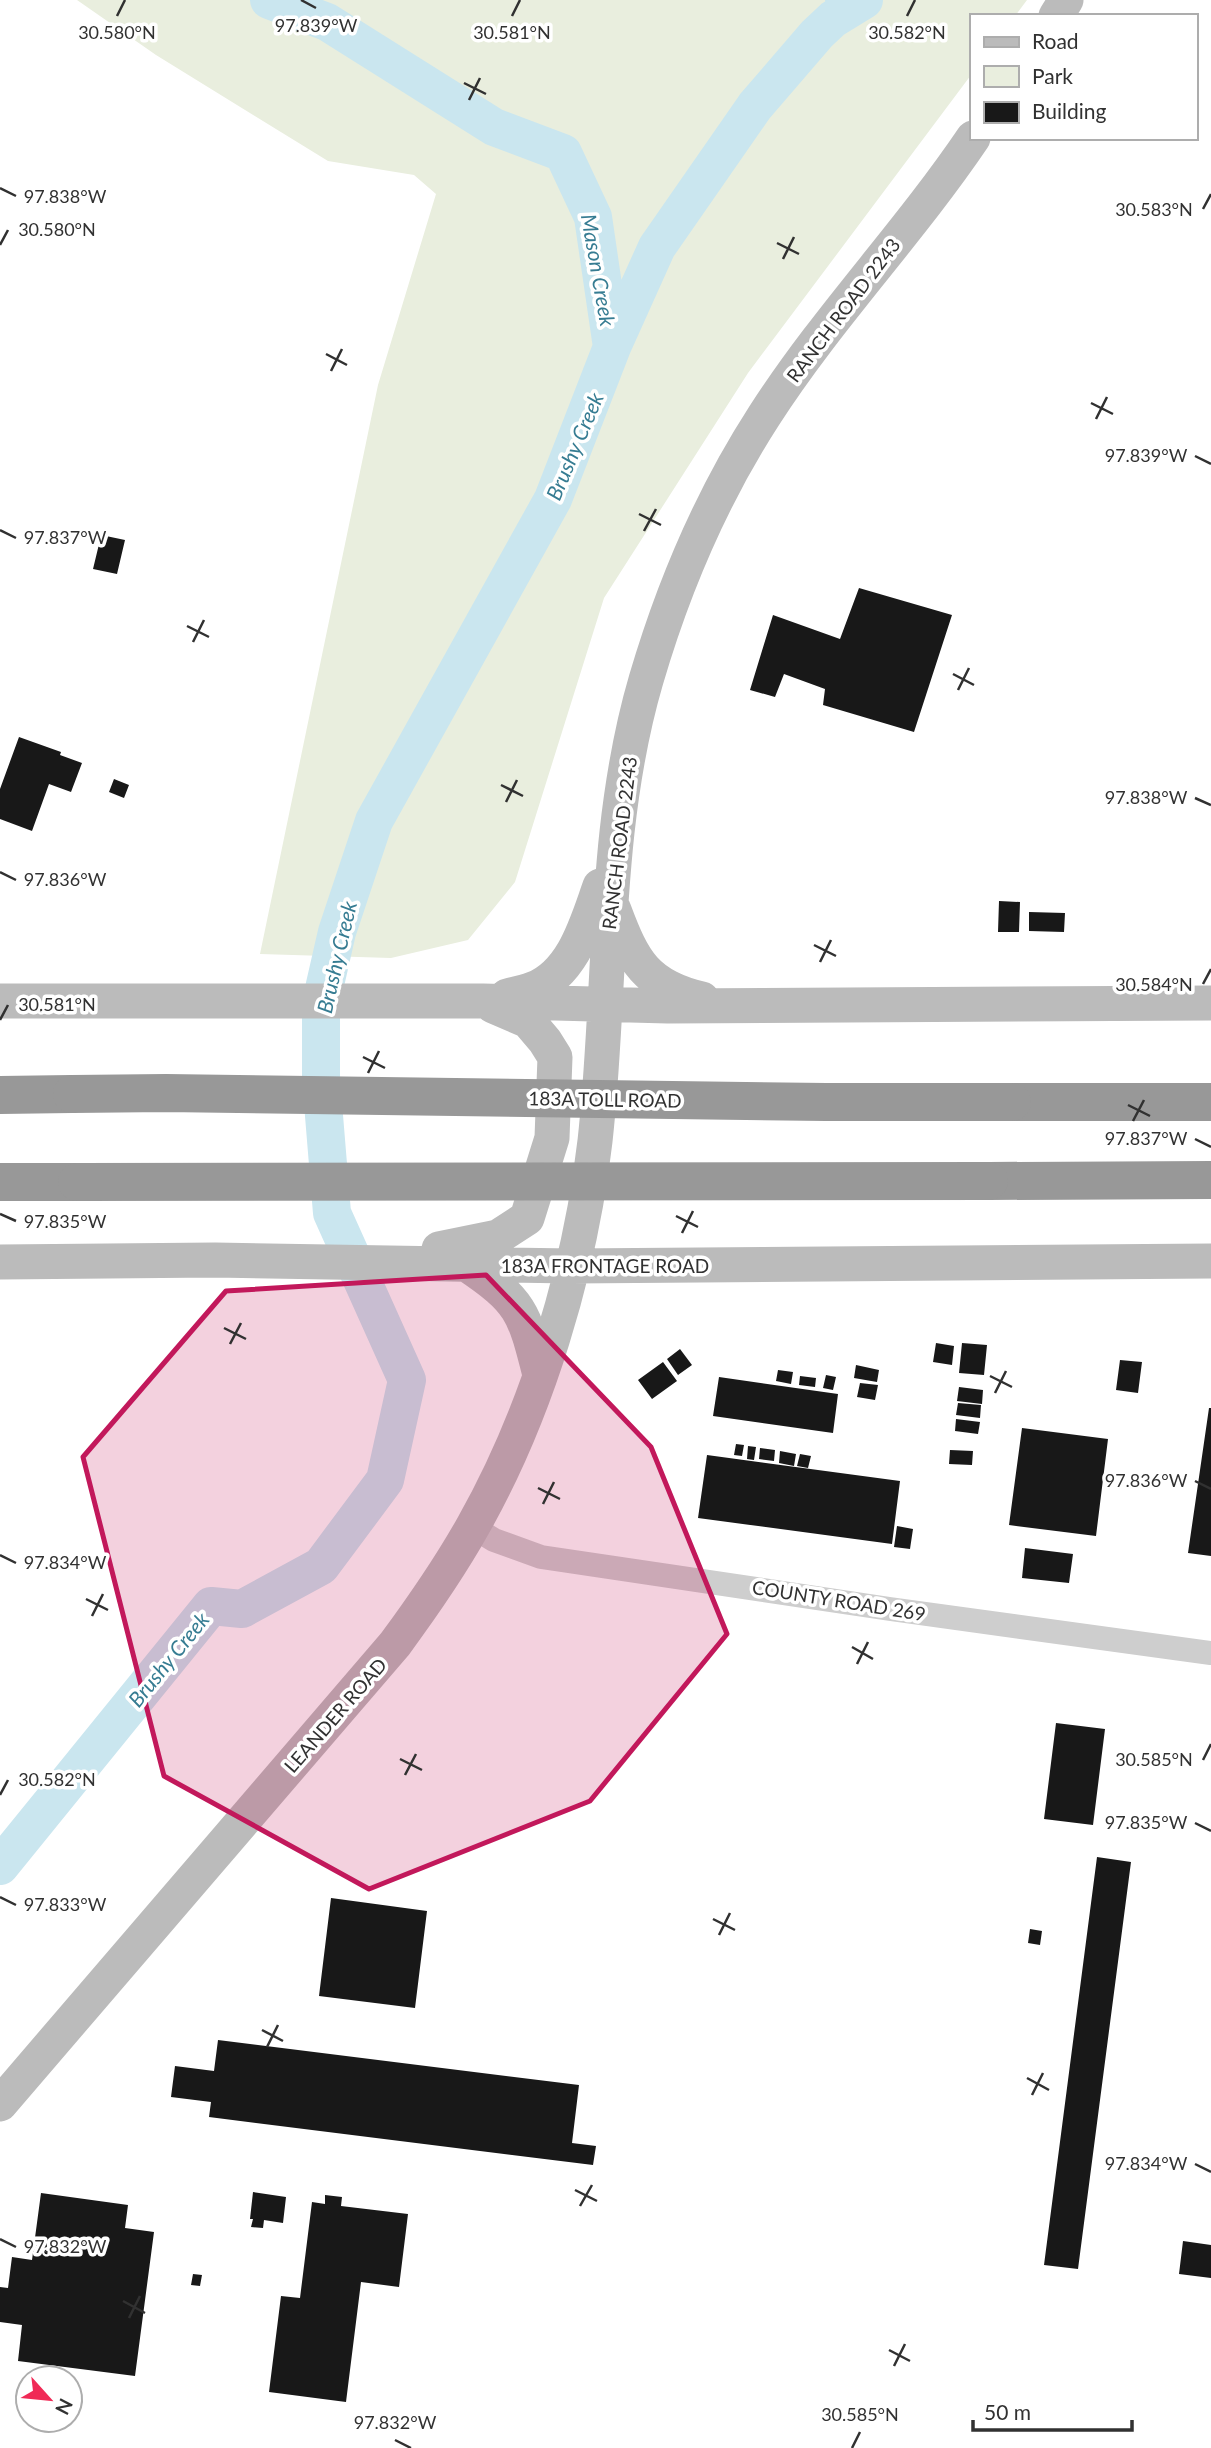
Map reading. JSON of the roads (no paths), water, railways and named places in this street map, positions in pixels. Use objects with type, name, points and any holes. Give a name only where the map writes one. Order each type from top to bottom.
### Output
[{"type":"highway","name":"183A TOLL ROAD","points":[[0,1095],[166,1093],[826,1102],[1211,1102]]},
{"type":"highway","points":[[0,1182],[1211,1180]]},
{"type":"main road","name":"RANCH ROAD 2243","points":[[571,1266],[590,1178],[616,844],[628,758],[645,685],[667,612],[695,543],[727,478],[764,416],[823,331],[951,171],[973,140]]},
{"type":"main road","points":[[483,1001],[535,988],[552,977],[566,961],[581,938],[616,844]]},
{"type":"main road","points":[[611,902],[630,951],[647,973],[666,988],[684,995],[736,1006]]},
{"type":"main road","points":[[0,1001],[483,1001],[736,1006],[1211,1003]]},
{"type":"main road","points":[[0,1262],[381,1261],[459,1258],[498,1237],[527,1218],[552,1138],[555,1057],[528,1021],[483,1001]]},
{"type":"main road","points":[[459,1258],[498,1285],[522,1314],[530,1331],[541,1375]]},
{"type":"main road","name":"183A FRONTAGE ROAD","points":[[459,1258],[571,1266],[1211,1261]]},
{"type":"main road","name":"LEANDER ROAD","points":[[0,2104],[396,1644],[439,1583],[473,1527],[520,1431],[541,1375],[571,1266]]},
{"type":"street","name":"COUNTY ROAD 269","points":[[473,1527],[505,1545],[541,1557],[1211,1653]]},
{"type":"waterway","name":"Mason Creek","points":[[269,0],[327,22],[494,127],[563,153],[593,217],[612,347]]},
{"type":"waterway","points":[[828,0],[833,19]]},
{"type":"waterway","name":"Brushy Creek","points":[[0,1866],[211,1606],[242,1609],[321,1566],[385,1480],[407,1380],[332,1213],[321,1079],[321,1002],[337,932],[374,821],[553,499],[612,347],[657,247],[755,106],[817,34],[833,19],[864,0]]}]
